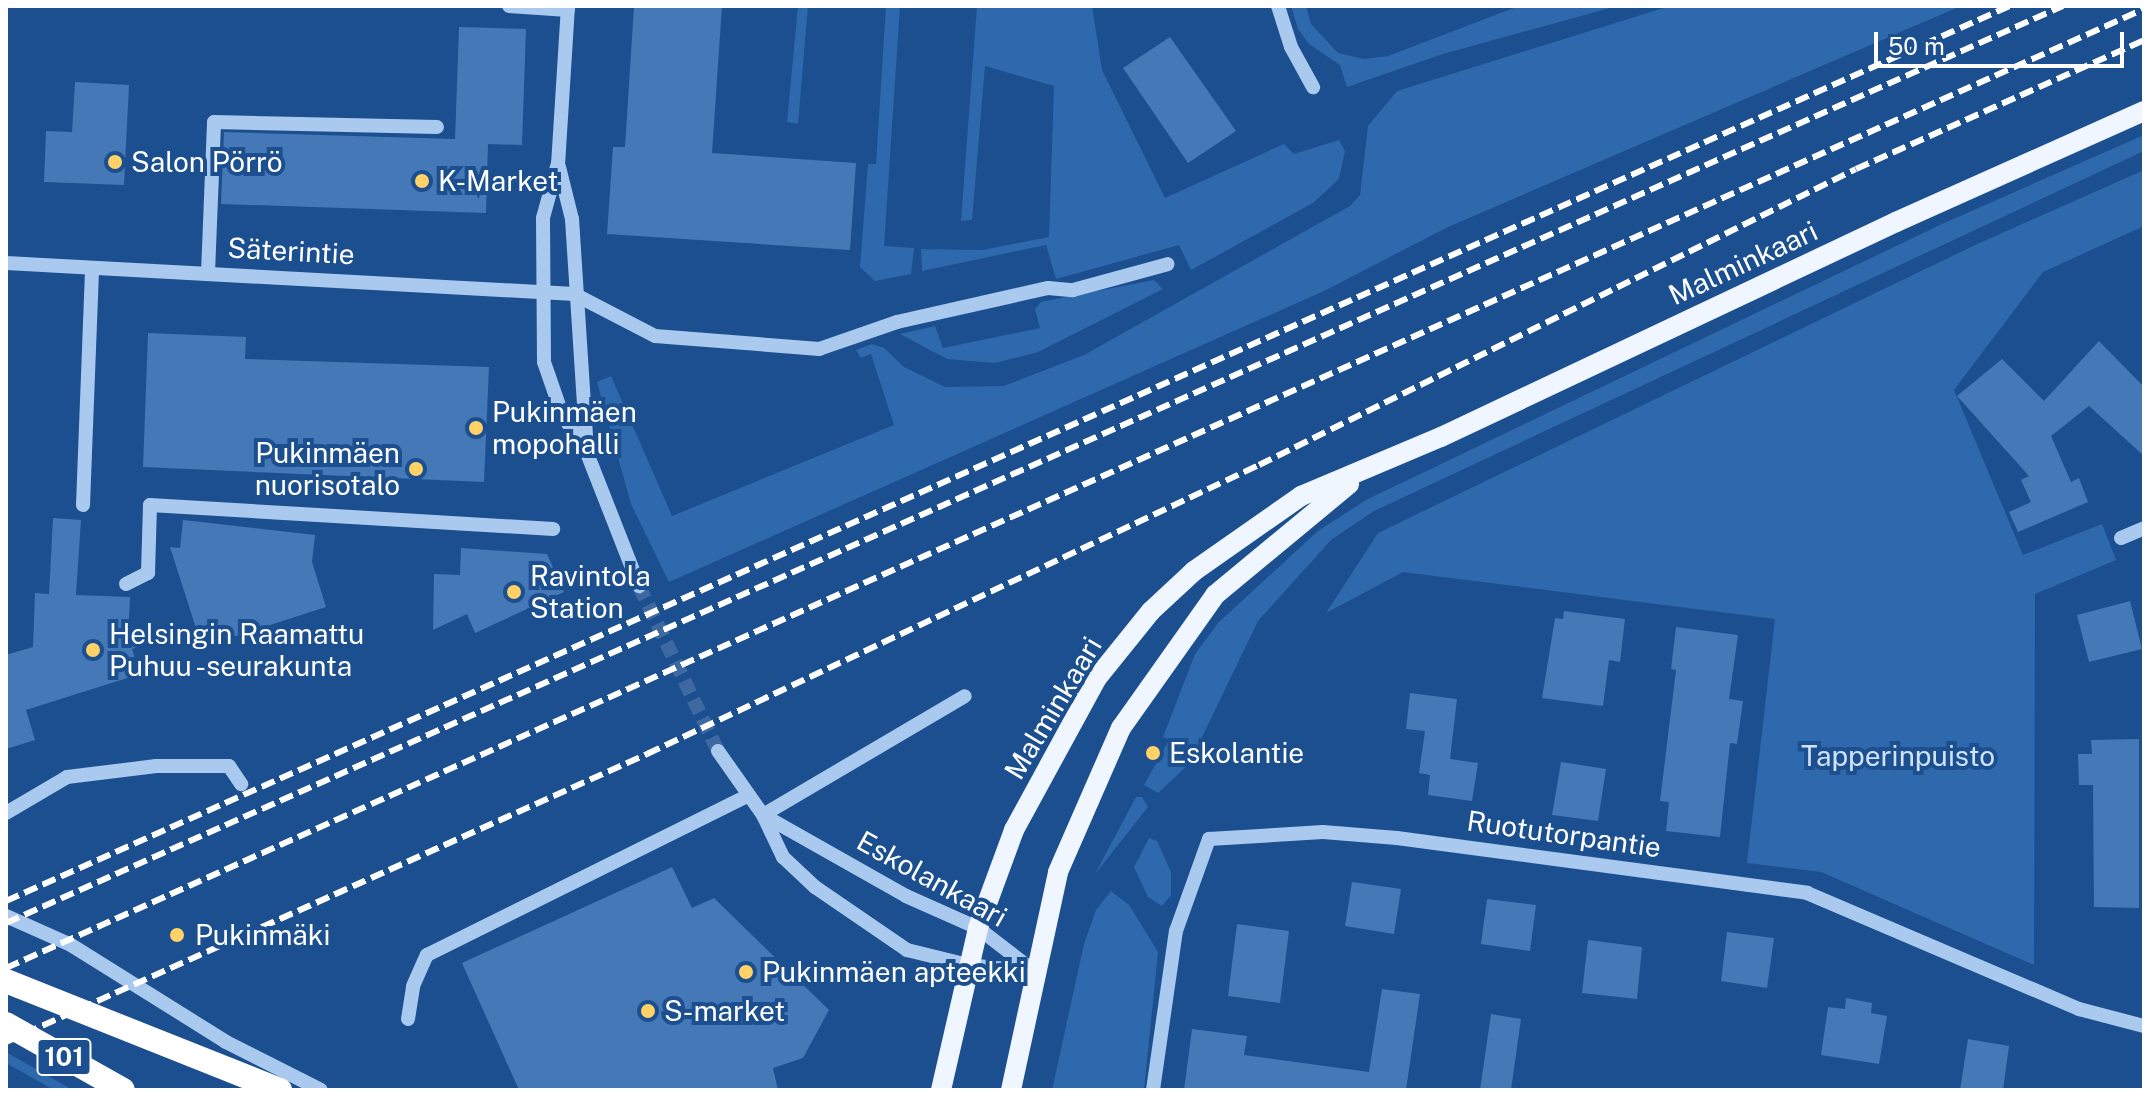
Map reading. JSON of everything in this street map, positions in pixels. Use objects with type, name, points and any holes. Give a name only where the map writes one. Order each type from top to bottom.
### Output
[{"type":"highway","points":[[6,981],[280,1090]]},
{"type":"highway","name":"101","points":[[6,1024],[123,1090]]},
{"type":"main road","name":"Malminkaari","points":[[941,1090],[978,928],[1014,830],[1058,744],[1097,678],[1151,611],[1237,536],[1301,496],[1368,469],[2144,111]]},
{"type":"main road","name":"Malminkaari","points":[[1011,1090],[1058,872],[1088,795],[1121,728],[1162,664],[1215,595],[1368,469]]},
{"type":"street","points":[[509,6],[568,8],[558,163],[543,218],[540,291],[544,362],[562,414],[587,453],[639,586]]},
{"type":"street","points":[[1278,6],[1291,47],[1313,87]]},
{"type":"street","points":[[208,273],[214,122],[437,127]]},
{"type":"street","points":[[558,163],[572,219],[574,294],[587,453]]},
{"type":"street","name":"Säterintie","points":[[6,263],[574,294]]},
{"type":"street","points":[[574,294],[655,336],[819,349],[897,322],[1048,288],[1073,290],[1168,264]]},
{"type":"street","points":[[83,505],[92,268]]},
{"type":"street","points":[[126,584],[148,573],[150,505],[553,529]]},
{"type":"street","points":[[2121,538],[2144,528]]},
{"type":"street","points":[[763,815],[965,696]]},
{"type":"street","name":"Eskolankaari","points":[[718,751],[763,815],[783,857],[815,887],[907,950],[968,965],[1035,972]]},
{"type":"street","points":[[6,813],[67,777],[156,766],[229,766],[238,779]]},
{"type":"street","points":[[408,1019],[413,986],[427,955],[748,796]]},
{"type":"street","name":"Eskolankaari","points":[[763,815],[906,896],[978,928],[1035,972]]},
{"type":"street","name":"Ruotutorpantie","points":[[1153,1090],[1176,931],[1209,839],[1323,832],[1397,838],[1807,893],[2079,1009],[2144,1026]]},
{"type":"street","points":[[6,916],[71,945],[226,1042],[321,1090]]},
{"type":"green space","points":[[798,6],[808,6],[798,124],[787,122]]},
{"type":"green space","points":[[886,6],[900,6],[884,246],[914,248],[911,274],[875,281],[860,267],[868,164],[876,164]]},
{"type":"green space","points":[[977,6],[1092,6],[1102,70],[1165,198],[1284,144],[1294,154],[1339,140],[1345,151],[1339,179],[1313,203],[1191,270],[1179,245],[1056,279],[1046,245],[922,271],[921,249],[982,250],[1049,237],[1054,86],[985,66],[972,220],[961,221]]},
{"type":"green space","points":[[1291,6],[1306,6],[1311,24],[1338,53],[1364,59],[1388,56],[1519,6],[1617,6],[1443,54],[1347,87],[1340,65],[1309,44],[1298,29]]},
{"type":"green space","points":[[1670,6],[1961,6],[1448,227],[1324,291],[669,582],[631,504],[597,382],[611,376],[672,516],[894,425],[871,354],[861,358],[856,350],[872,344],[884,348],[904,367],[945,387],[1004,386],[1084,355],[1350,206],[1360,195],[1368,126],[1397,91]]},
{"type":"green space","points":[[2144,135],[2144,151],[1374,511],[1331,540],[1258,621],[1189,764],[1158,793],[1144,785],[1169,740],[1163,737],[1195,654],[1218,623],[1318,531],[1366,500],[1942,224]]},
{"type":"green space","name":"Tapperinpuisto","points":[[2144,170],[2144,226],[2043,272],[1954,390],[2023,555],[2102,524],[2116,560],[2035,594],[2034,965],[1821,872],[1747,863],[1775,619],[1403,572],[1326,613],[1378,533],[1975,245]]},
{"type":"green space","points":[[1154,280],[1163,289],[1038,352],[995,363],[947,359],[900,334],[935,326],[943,348],[1040,328],[1035,309],[1041,302]]},
{"type":"green space","points":[[1136,797],[1142,797],[1148,807],[1095,874]]},
{"type":"green space","points":[[1149,838],[1157,841],[1171,872],[1171,895],[1162,906],[1148,897],[1134,867]]},
{"type":"green space","points":[[1111,891],[1129,905],[1158,952],[1144,1090],[1052,1090],[1084,944],[1096,910]]},
{"type":"green space","points":[[6,1052],[73,1090],[54,1090],[6,1063]]},
{"type":"building","points":[[634,6],[722,6],[712,153],[856,163],[850,250],[607,234],[613,147],[625,147]]},
{"type":"building","points":[[459,27],[526,29],[522,145],[488,144],[486,213],[221,204],[224,132],[455,139]]},
{"type":"building","points":[[1170,37],[1236,131],[1188,163],[1123,68]]},
{"type":"building","points":[[75,82],[129,85],[124,185],[44,182],[46,131],[72,132]]},
{"type":"building","points":[[148,333],[246,337],[245,359],[489,367],[484,482],[143,467]]},
{"type":"building","points":[[2099,341],[2144,387],[2144,456],[2089,406],[2051,436],[2071,482],[2079,478],[2088,502],[2018,532],[2009,512],[2031,502],[2021,480],[2029,476],[1957,396],[2002,359],[2044,401]]},
{"type":"building","points":[[53,518],[81,520],[76,595],[130,597],[129,619],[138,647],[132,649],[140,674],[26,710],[35,740],[6,749],[6,655],[33,647],[35,593],[49,594]]},
{"type":"building","points":[[183,520],[315,535],[312,562],[326,607],[202,647],[170,547],[180,548]]},
{"type":"building","points":[[461,548],[547,554],[564,592],[475,633],[467,614],[433,630],[434,574],[460,575]]},
{"type":"building","points":[[2130,601],[2142,649],[2089,662],[2077,615]]},
{"type":"building","points":[[1564,611],[1625,619],[1620,662],[1609,660],[1603,706],[1542,698],[1555,618],[1563,619]]},
{"type":"building","points":[[1676,627],[1738,635],[1729,699],[1743,701],[1737,744],[1730,743],[1720,837],[1666,831],[1669,802],[1660,801],[1676,670],[1671,669]]},
{"type":"building","points":[[1410,693],[1457,699],[1450,759],[1478,763],[1472,801],[1428,795],[1430,775],[1419,773],[1425,731],[1406,729]]},
{"type":"building","points":[[2139,739],[2139,908],[2094,907],[2093,785],[2079,785],[2078,754],[2092,754],[2091,740]]},
{"type":"building","points":[[1561,762],[1606,769],[1598,821],[1552,815]]},
{"type":"building","points":[[672,867],[692,908],[714,898],[829,1010],[803,1058],[773,1068],[778,1090],[519,1090],[462,963]]},
{"type":"building","points":[[1352,882],[1401,889],[1394,934],[1345,926]]},
{"type":"building","points":[[1487,899],[1536,905],[1530,951],[1481,944]]},
{"type":"building","points":[[1237,924],[1289,931],[1280,1003],[1228,996]]},
{"type":"building","points":[[1727,932],[1774,938],[1767,988],[1721,981]]},
{"type":"building","points":[[1588,940],[1642,947],[1637,999],[1582,993]]},
{"type":"building","points":[[1382,989],[1420,994],[1406,1090],[1184,1090],[1192,1029],[1247,1036],[1244,1055],[1369,1072]]},
{"type":"building","points":[[1846,998],[1872,1003],[1871,1013],[1887,1016],[1879,1064],[1821,1055],[1828,1007],[1845,1009]]},
{"type":"building","points":[[1491,1014],[1521,1019],[1511,1090],[1480,1090]]},
{"type":"building","points":[[1968,1039],[2009,1046],[2003,1090],[1960,1090]]},
{"type":"tunnel","points":[[639,586],[718,751]]},
{"type":"railway","points":[[6,901],[2010,6]]},
{"type":"railway","points":[[6,923],[2063,6]]},
{"type":"railway","points":[[6,968],[2144,9]]},
{"type":"railway","points":[[6,1042],[647,754],[1259,465],[1856,169],[2144,40]]},
{"type":"place","name":"Salon Pörrö","points":[[115,162]]},
{"type":"place","name":"K-Market","points":[[422,181]]},
{"type":"place","name":"Pukinmäen mopohalli","points":[[476,428]]},
{"type":"place","name":"Pukinmäen nuorisotalo","points":[[416,469]]},
{"type":"place","name":"Ravintola Station","points":[[514,592]]},
{"type":"place","name":"Helsingin Raamattu Puhuu -seurakunta","points":[[93,650]]},
{"type":"place","name":"Eskolantie","points":[[1153,753]]},
{"type":"place","name":"Pukinmäki","points":[[177,935]]},
{"type":"place","name":"Pukinmäen apteekki","points":[[746,972]]},
{"type":"place","name":"S-market","points":[[648,1011]]}]
